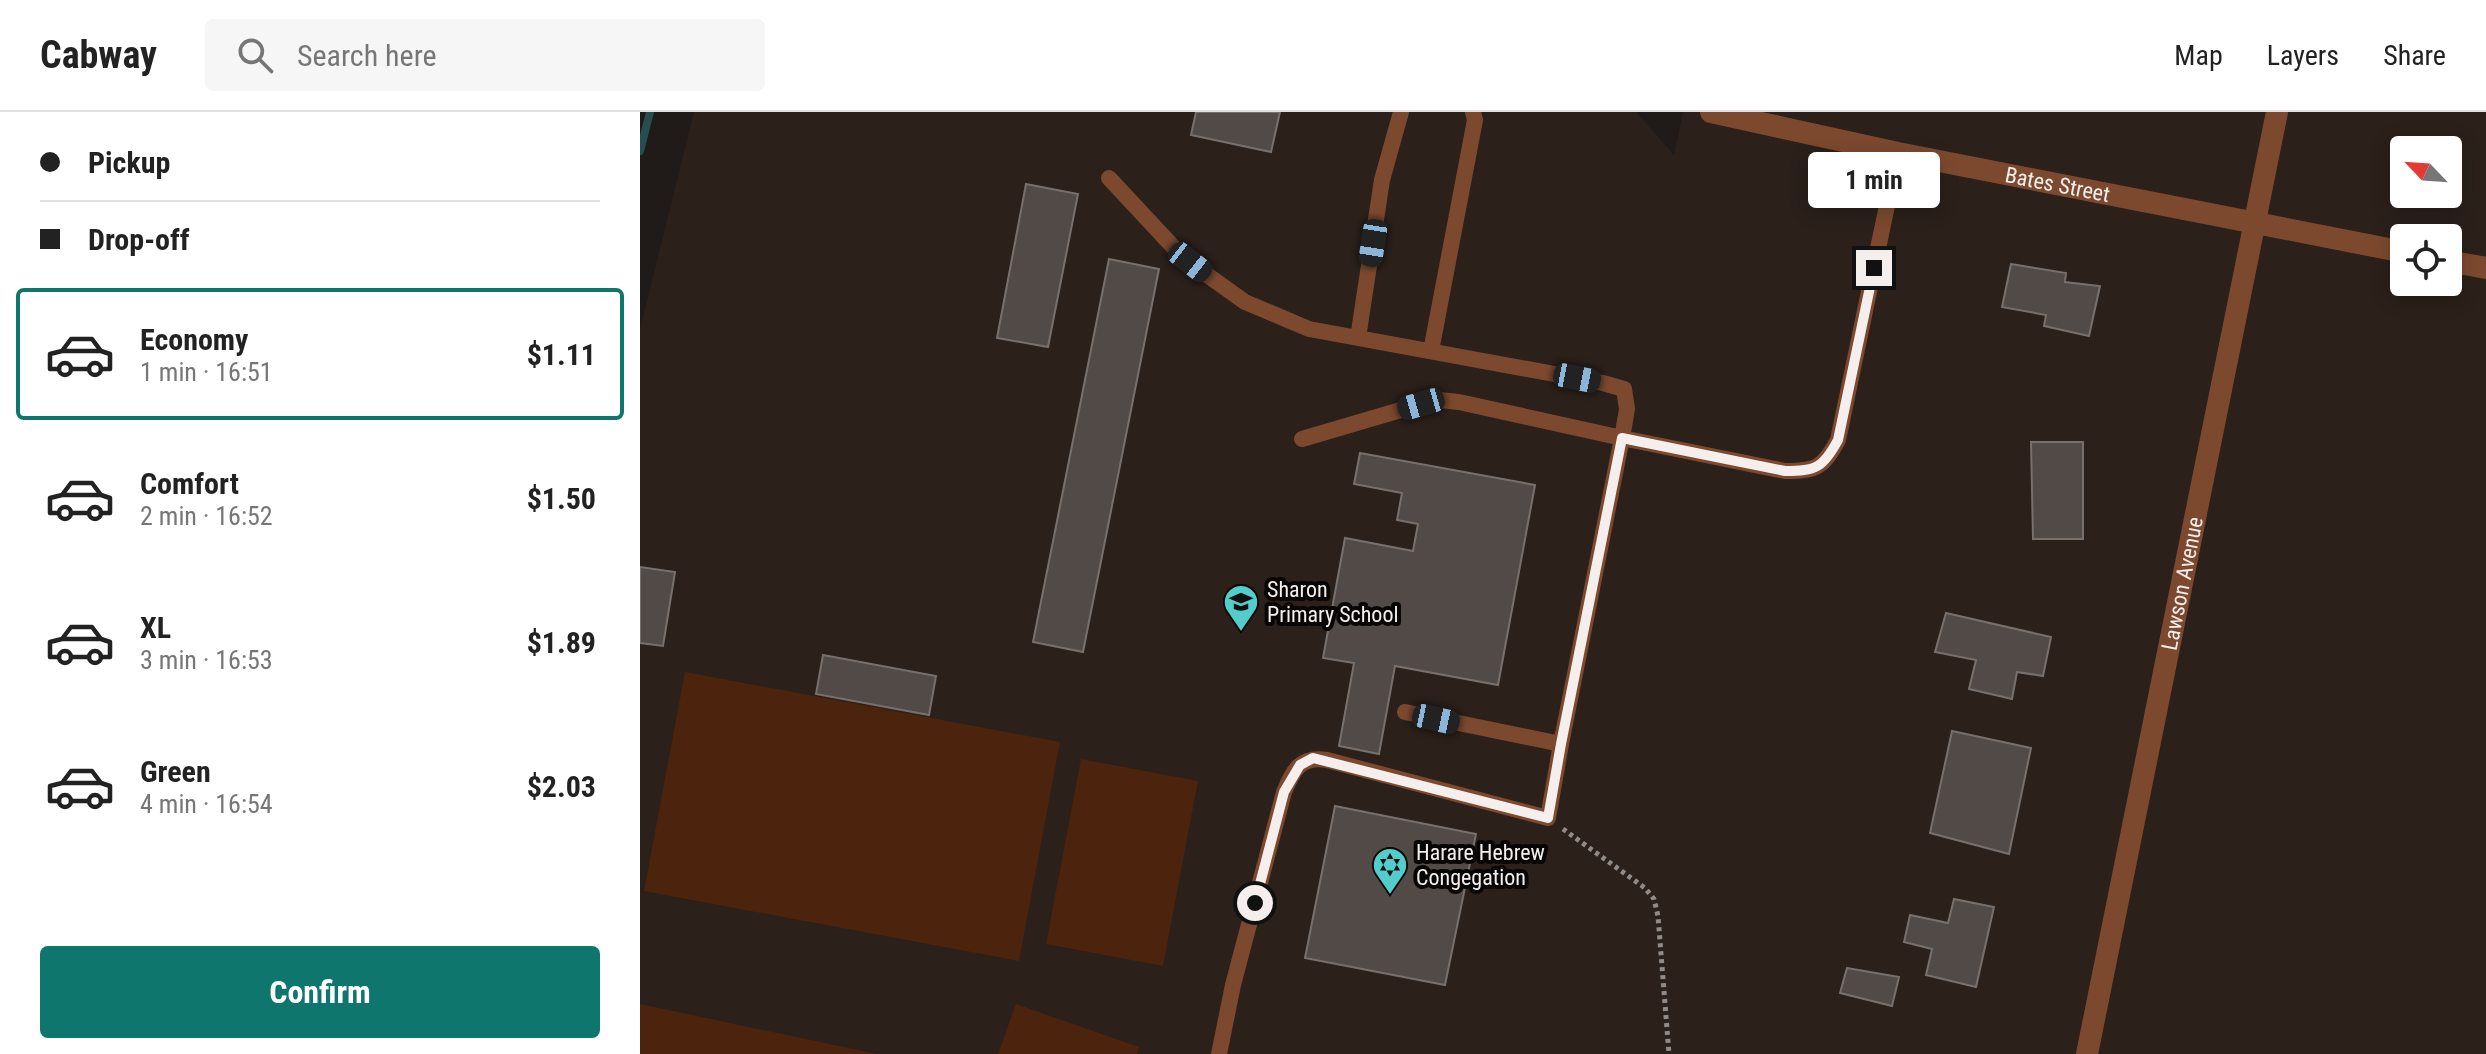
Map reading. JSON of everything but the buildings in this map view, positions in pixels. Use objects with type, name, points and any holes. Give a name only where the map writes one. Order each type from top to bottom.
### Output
[{"type":"street","name":"Bates Street","points":[[1711,112],[1898,153],[2390,249]]},
{"type":"street","name":"Lawson Avenue","points":[[2087,1054],[2277,112]]},
{"type":"street","points":[[2462,264],[2486,268]]},
{"type":"lane","points":[[1358,338],[1382,180],[1401,112]]},
{"type":"lane","points":[[1431,351],[1475,120],[1473,112]]},
{"type":"lane","points":[[1302,439],[1440,400],[1785,471],[1808,471],[1827,462],[1838,440],[1898,153]]},
{"type":"lane","points":[[1109,178],[1177,251],[1245,302],[1309,329],[1603,383],[1624,389],[1627,409],[1548,818],[1327,760],[1313,758],[1300,765],[1284,792],[1233,985],[1219,1054]]},
{"type":"lane","points":[[1405,712],[1561,744]]},
{"type":"path","points":[[1548,818],[1645,888],[1654,899],[1669,1054]]},
{"type":"shaded area","name":"Sharon Primary School","points":[[694,112],[1636,112],[1674,155],[1683,112],[2486,112],[2486,1054],[640,1054],[640,329]]},
{"type":"shaded area","points":[[685,672],[1060,742],[1019,961],[644,891]]},
{"type":"shaded area","points":[[1081,759],[1198,781],[1163,966],[1046,944]]},
{"type":"shaded area","points":[[640,1004],[877,1054],[640,1054]]},
{"type":"shaded area","points":[[1016,1004],[1139,1047],[1137,1054],[998,1054]]},
{"type":"waterway","points":[[640,151],[650,112]]},
{"type":"place","name":"Sharon Primary School","points":[[1241,633]]},
{"type":"place","name":"Harare Hebrew Congegation","points":[[1390,896]]},
{"type":"route","points":[[1255,903],[1284,792],[1300,765],[1313,758],[1548,818],[1622,438],[1785,471],[1808,471],[1827,462],[1838,440],[1874,268]]}]
